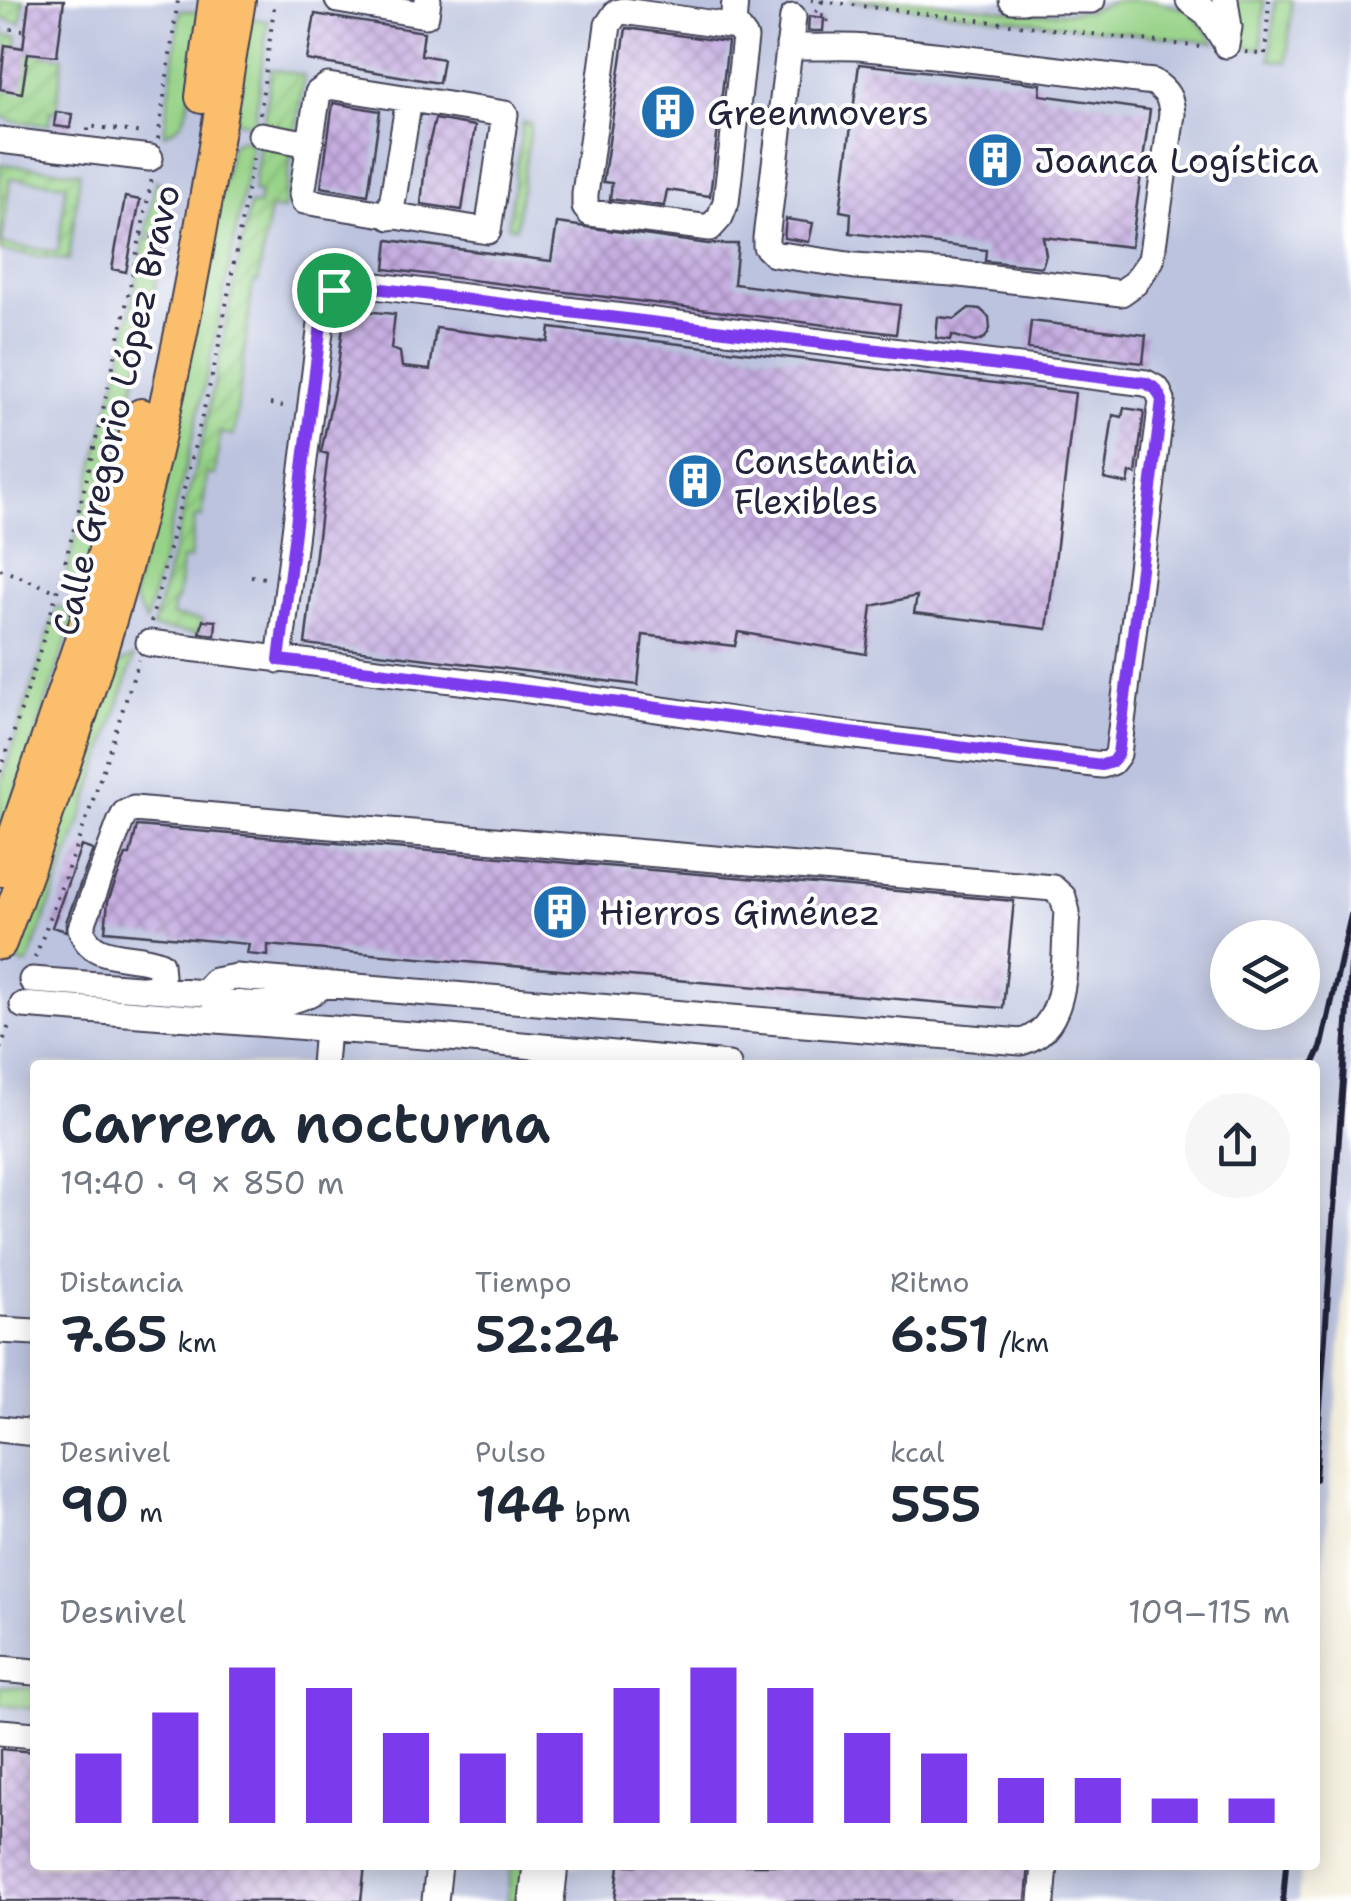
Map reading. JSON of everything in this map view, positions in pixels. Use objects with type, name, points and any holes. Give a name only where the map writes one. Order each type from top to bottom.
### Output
[{"type":"main road","name":"Calle Gregorio López Bravo","points":[[0,879],[80,644],[132,450],[180,236],[215,0]]},
{"type":"main road","name":"Calle Gregorio López Bravo","points":[[0,942],[48,816],[92,682],[152,468],[182,335],[240,0]]},
{"type":"street","points":[[338,0],[435,12]]},
{"type":"street","points":[[732,26],[736,0]]},
{"type":"street","points":[[1012,0],[1092,0]]},
{"type":"street","points":[[1189,0],[1207,13],[1225,49]]},
{"type":"street","points":[[1225,0],[1225,49]]},
{"type":"street","points":[[789,46],[824,50],[861,47],[1153,82],[1171,100],[1172,114],[1152,260],[1146,271],[1121,292],[855,266],[774,254],[766,246],[766,238],[789,46],[802,8]]},
{"type":"street","points":[[622,12],[732,26],[741,30],[746,52],[726,202],[720,216],[710,228],[590,213],[585,208],[584,194],[612,18],[622,12]]},
{"type":"street","points":[[322,88],[410,99],[505,114],[488,231],[304,200],[318,93],[322,88]]},
{"type":"street","points":[[390,217],[410,99]]},
{"type":"street","points":[[261,135],[310,144]]},
{"type":"street","points":[[0,140],[155,155]]},
{"type":"street","points":[[150,643],[279,660],[501,686],[770,726],[1102,765],[1112,762],[1118,754],[1162,400],[1156,389],[1146,383],[350,285],[334,290],[323,308],[279,660]]},
{"type":"street","points":[[32,980],[162,989],[204,994],[218,1000],[275,1004],[310,995],[325,984],[1021,1042],[1035,1038],[1048,1027],[1058,1004],[1067,912],[1063,897],[1053,888],[134,809],[120,823],[81,928],[83,937],[96,950],[160,964],[162,989]]},
{"type":"street","points":[[23,1004],[672,1060]]},
{"type":"street","points":[[324,1060],[326,1029]]},
{"type":"street","points":[[0,1330],[30,1332]]},
{"type":"street","points":[[0,1429],[30,1432]]},
{"type":"street","points":[[0,1669],[30,1672]]},
{"type":"street","points":[[0,1732],[30,1735]]},
{"type":"street","points":[[435,1901],[438,1870]]},
{"type":"street","points":[[532,1901],[535,1870]]},
{"type":"street","points":[[552,1901],[555,1870]]},
{"type":"street","points":[[1042,1901],[1045,1870]]},
{"type":"path","points":[[0,772],[53,606],[92,463],[141,234],[178,0]]},
{"type":"path","points":[[802,8],[1265,55],[1270,0]]},
{"type":"path","points":[[0,28],[23,30]]},
{"type":"path","points":[[88,126],[155,155]]},
{"type":"path","points":[[141,234],[162,239],[160,250]]},
{"type":"path","points":[[0,569],[53,590]]},
{"type":"shaded area","points":[[0,0],[1351,0],[1351,1197],[1320,1614],[1320,1060],[30,1060],[30,1870],[1301,1870],[1298,1901],[0,1901]]},
{"type":"green space","points":[[0,0],[24,0],[21,23],[2,19]]},
{"type":"green space","points":[[849,0],[918,0],[1038,14],[1087,11],[1118,0],[1154,0],[1190,11],[1215,43]]},
{"type":"green space","points":[[1233,0],[1264,0],[1261,49],[1235,46]]},
{"type":"green space","points":[[1275,0],[1292,0],[1287,62],[1270,60]]},
{"type":"green space","points":[[180,10],[199,12],[194,67],[183,119],[164,134]]},
{"type":"green space","points":[[249,18],[268,21],[254,124],[237,121],[236,115]]},
{"type":"green space","points":[[0,35],[18,36],[17,46],[23,52],[63,57],[56,112],[50,111],[49,125],[0,116]]},
{"type":"green space","points":[[271,69],[304,75],[296,131],[263,126]]},
{"type":"green space","points":[[523,122],[531,124],[516,228],[508,226]]},
{"type":"green space","points":[[239,140],[252,142],[230,263],[191,443],[146,622],[134,592],[231,146]]},
{"type":"green space","points":[[260,144],[292,149],[283,210],[270,208],[258,282],[253,282],[234,435],[220,433],[215,475],[207,474],[202,517],[195,517],[190,559],[182,559],[172,616],[203,620],[200,634],[153,628],[204,433],[250,204],[258,205],[260,193],[253,191]]},
{"type":"green space","points":[[0,164],[80,172],[69,260],[0,251]],"holes":[[[10,178],[66,184],[58,252],[2,244]]]},
{"type":"green space","points":[[156,180],[169,199],[165,237],[146,233]]},
{"type":"green space","points":[[145,238],[157,240],[155,254],[162,255],[88,573],[74,581],[65,579],[120,364]]},
{"type":"green space","points":[[57,606],[69,613],[73,621],[0,843],[0,786]]},
{"type":"green space","points":[[134,657],[84,812],[28,964],[22,964],[11,952],[109,674]]},
{"type":"green space","points":[[0,1686],[30,1689],[30,1708],[0,1705]]},
{"type":"green space","points":[[510,1870],[529,1870],[526,1901],[507,1901]]},
{"type":"building","points":[[29,0],[64,0],[57,56],[28,53],[22,93],[0,89],[5,45],[23,48]]},
{"type":"building","points":[[315,14],[424,32],[421,55],[443,59],[439,83],[307,60]]},
{"type":"building","points":[[809,16],[824,18],[823,31],[808,31]]},
{"type":"building","name":"Greenmovers","points":[[626,28],[728,42],[710,196],[667,190],[664,206],[610,199],[612,183],[603,182]]},
{"type":"building","name":"Joanca Logística","points":[[859,64],[1041,84],[1040,95],[1150,110],[1131,247],[1043,237],[1046,255],[1042,267],[985,261],[986,250],[850,233],[851,213],[840,211]]},
{"type":"building","points":[[333,103],[380,111],[368,195],[321,187]]},
{"type":"building","points":[[56,112],[72,114],[70,128],[54,126]]},
{"type":"building","points":[[435,119],[475,126],[462,210],[421,204]]},
{"type":"building","points":[[125,197],[140,200],[126,272],[112,269]]},
{"type":"building","points":[[786,219],[813,223],[809,242],[784,238]]},
{"type":"building","points":[[557,223],[708,244],[738,244],[734,284],[900,305],[896,334],[385,269],[388,240],[551,261]]},
{"type":"building","points":[[969,308],[980,309],[989,317],[990,329],[985,338],[975,342],[952,335],[951,340],[936,338],[938,317],[955,319]]},
{"type":"building","name":"Constantia Flexibles","points":[[345,309],[395,314],[391,349],[400,352],[402,367],[430,370],[436,328],[548,342],[550,328],[1075,393],[1047,629],[914,613],[917,596],[872,606],[866,654],[738,632],[735,646],[643,635],[638,685],[305,644],[328,454],[321,452],[337,375]]},
{"type":"building","points":[[1031,321],[1146,335],[1143,363],[1028,349]]},
{"type":"building","points":[[1124,408],[1144,411],[1136,474],[1130,473],[1128,484],[1104,479],[1113,415],[1122,417]]},
{"type":"building","points":[[203,620],[216,621],[215,635],[200,633]]},
{"type":"building","name":"Hierros Giménez","points":[[137,826],[1014,901],[1003,1008],[268,945],[268,956],[247,954],[249,944],[105,931],[108,901],[126,855],[130,855]]},
{"type":"building","points":[[81,846],[93,850],[66,931],[52,927]]},
{"type":"building","points":[[0,1749],[30,1752],[30,1870],[364,1870],[361,1901],[0,1901]]},
{"type":"building","points":[[618,1870],[1029,1870],[1026,1901],[615,1901]]},
{"type":"railway","points":[[1315,1060],[1351,915]]},
{"type":"railway","points":[[1320,1408],[1351,966]]},
{"type":"railway","points":[[1283,1901],[1286,1870]]},
{"type":"place","name":"Greenmovers","points":[[668,112]]},
{"type":"place","name":"Joanca Logística","points":[[995,160]]},
{"type":"place","name":"Constantia Flexibles","points":[[695,481]]},
{"type":"place","name":"Hierros Giménez","points":[[560,912]]},
{"type":"route","points":[[350,285],[369,286],[1146,383],[1156,389],[1162,400],[1118,754],[1112,762],[1102,765],[770,726],[501,686],[279,660],[323,308],[334,290],[350,285]]}]
